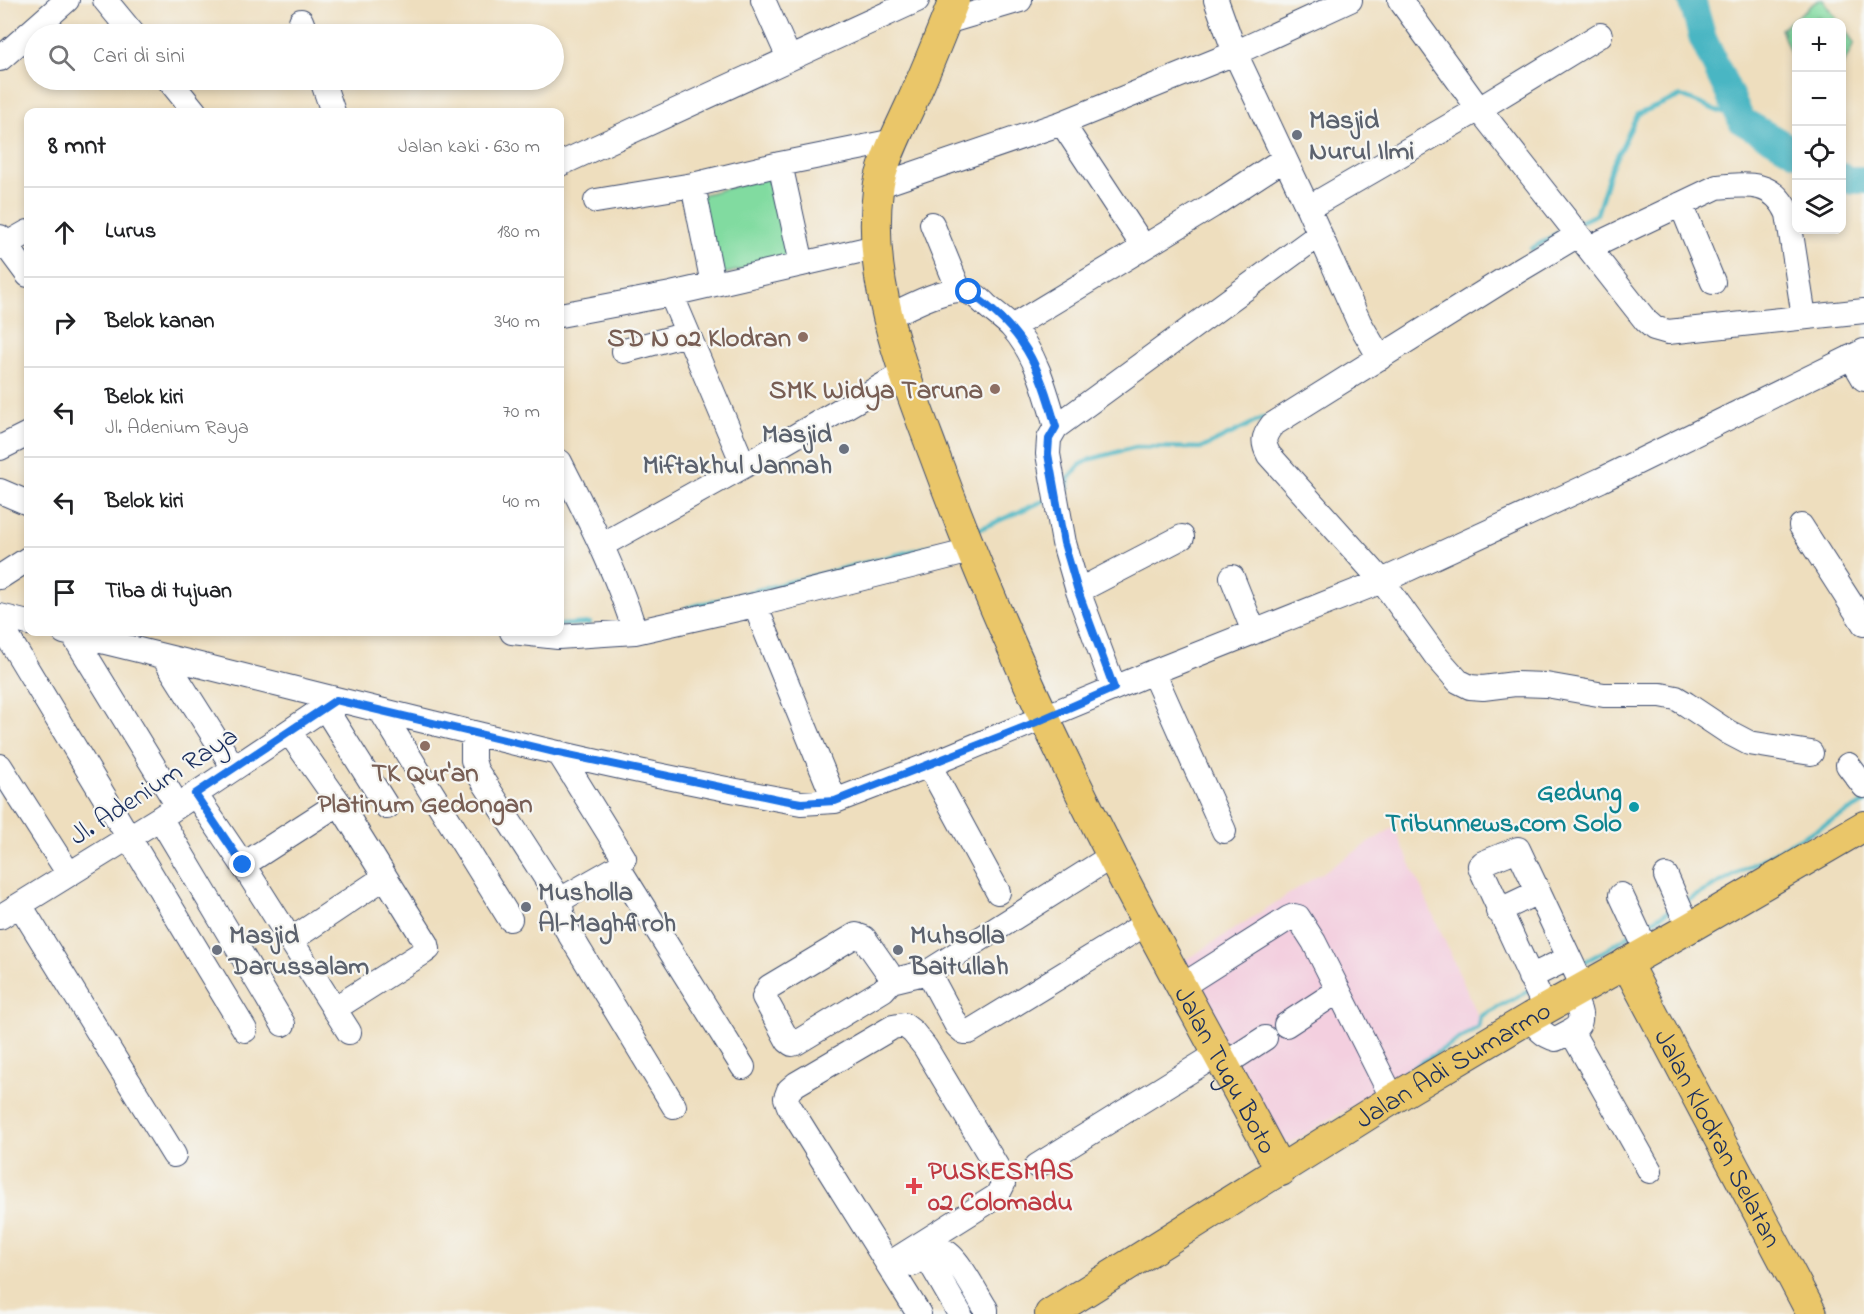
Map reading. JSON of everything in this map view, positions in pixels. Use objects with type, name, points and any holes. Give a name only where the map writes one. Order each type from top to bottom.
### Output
[{"type":"main road","name":"Jalan Tugu Boto","points":[[950,11],[894,141],[878,186],[876,247],[889,316],[904,373],[964,546],[1036,722],[1141,927],[1172,968],[1281,1171]]},
{"type":"main road","name":"Jalan Adi Sumarmo","points":[[1050,1314],[1393,1100],[1535,995],[1637,942],[1678,903],[1864,826]]},
{"type":"main road","name":"Jalan Klodran Selatan","points":[[1637,942],[1812,1314]]},
{"type":"street","points":[[40,24],[67,0]]},
{"type":"street","points":[[105,0],[125,24]]},
{"type":"street","points":[[763,0],[789,57]]},
{"type":"street","points":[[564,162],[917,0]]},
{"type":"street","points":[[950,11],[1020,0]]},
{"type":"street","points":[[1216,0],[1235,52],[1359,322],[1376,352]]},
{"type":"street","points":[[878,186],[1062,123],[1235,52],[1350,0]]},
{"type":"street","points":[[1400,0],[1479,109],[1646,321],[1654,328],[1668,332],[1864,310]]},
{"type":"street","points":[[1308,208],[1479,109],[1600,35]]},
{"type":"street","points":[[0,59],[24,38]]},
{"type":"street","points":[[177,90],[192,108]]},
{"type":"street","points":[[325,90],[332,108]]},
{"type":"street","points":[[1062,123],[1143,246]]},
{"type":"street","points":[[596,201],[693,185],[780,164],[894,141]]},
{"type":"street","points":[[1012,327],[1212,206],[1284,159]]},
{"type":"street","points":[[780,164],[802,264]]},
{"type":"street","points":[[693,185],[713,284]]},
{"type":"street","points":[[1804,317],[1788,214],[1783,201],[1773,192],[1762,187],[1717,187],[1681,204],[1577,234],[1376,352],[1272,425],[1264,435],[1263,444],[1269,455],[1382,581],[1447,670],[1458,681],[1470,687],[1546,685],[1604,695],[1660,695],[1676,698],[1749,743],[1811,753]]},
{"type":"street","points":[[1681,204],[1713,282]]},
{"type":"street","points":[[932,224],[959,290]]},
{"type":"street","points":[[24,234],[2,243],[24,270]]},
{"type":"street","points":[[1114,688],[1078,591],[1064,543],[1054,494],[1048,445],[1056,427],[1320,234]]},
{"type":"street","points":[[564,314],[671,294],[876,247]]},
{"type":"street","points":[[889,316],[930,298],[959,290],[969,292],[1012,327],[1038,369],[1056,427]]},
{"type":"street","points":[[671,294],[744,466]]},
{"type":"street","points":[[624,351],[687,334]]},
{"type":"street","points":[[84,636],[163,656],[330,704],[381,711],[559,753],[801,803],[835,801],[1382,581],[1601,480],[1858,354],[1864,379]]},
{"type":"street","points":[[602,545],[904,373]]},
{"type":"street","points":[[0,448],[24,436]]},
{"type":"street","points":[[564,470],[602,545],[631,621]]},
{"type":"street","points":[[0,491],[24,501]]},
{"type":"street","points":[[1801,526],[1864,624]]},
{"type":"street","points":[[1078,591],[1182,537]]},
{"type":"street","points":[[564,636],[631,621],[755,606],[964,546]]},
{"type":"street","points":[[0,577],[24,562]]},
{"type":"street","points":[[1232,578],[1254,632]]},
{"type":"street","points":[[755,606],[835,801]]},
{"type":"street","points":[[0,616],[24,622]]},
{"type":"street","points":[[0,624],[245,1030]]},
{"type":"street","points":[[71,636],[178,806],[283,1024]]},
{"type":"street","points":[[163,656],[234,768]]},
{"type":"street","points":[[1153,672],[1224,831]]},
{"type":"street","points":[[330,704],[387,807]]},
{"type":"street","name":"Jl. Adenium Raya","points":[[10,911],[178,806],[330,704]]},
{"type":"street","points":[[381,711],[510,919]]},
{"type":"street","points":[[289,732],[339,803],[426,942],[428,949],[334,1009]]},
{"type":"street","points":[[473,734],[473,760],[476,770],[561,910],[674,1106]]},
{"type":"street","points":[[559,753],[623,854],[622,874],[743,1067]]},
{"type":"street","points":[[929,765],[998,892]]},
{"type":"street","points":[[1848,765],[1864,786]]},
{"type":"street","points":[[0,766],[69,874]]},
{"type":"street","points":[[243,865],[339,803]]},
{"type":"street","points":[[178,806],[243,865],[349,1032]]},
{"type":"street","points":[[1518,849],[1538,892],[1574,975],[1581,1017],[1580,1024],[1556,1039],[1547,1037],[1537,1028],[1535,995],[1480,866],[1518,849]]},
{"type":"street","points":[[891,981],[890,975],[864,938],[856,935],[769,987],[764,997],[788,1041],[794,1044],[887,988],[891,981],[928,972],[1106,860]]},
{"type":"street","points":[[561,910],[622,874]]},
{"type":"street","points":[[291,940],[385,877]]},
{"type":"street","points":[[1498,911],[1538,892]]},
{"type":"street","points":[[1621,895],[1637,942]]},
{"type":"street","points":[[10,911],[174,1155]]},
{"type":"street","points":[[1172,968],[1294,916],[1298,917],[1314,942],[1393,1100]]},
{"type":"street","points":[[928,972],[955,1023],[962,1031],[969,1032],[1141,927]]},
{"type":"street","points":[[1286,1025],[1338,991]]},
{"type":"street","points":[[892,1269],[997,1196],[1003,1184],[998,1169],[925,1047],[904,1025],[893,1027],[796,1084],[786,1095],[789,1106],[919,1313],[955,1305],[927,1257]]},
{"type":"street","points":[[1571,1031],[1650,1171]]},
{"type":"street","points":[[1037,1166],[1222,1059],[1265,1038]]},
{"type":"street","points":[[892,1269],[944,1251],[953,1258],[987,1309],[986,1314]]},
{"type":"shaded area","points":[[1394,827],[1483,1027],[1290,1143],[1280,1140],[1178,965]]},
{"type":"green space","points":[[1818,0],[1823,0],[1836,18],[1795,18]]},
{"type":"green space","points":[[1792,20],[1792,58],[1781,29]]},
{"type":"green space","points":[[1846,31],[1854,43],[1846,60]]},
{"type":"green space","points":[[778,175],[794,257],[715,276],[697,196]]},
{"type":"waterway","points":[[1692,0],[1703,39],[1742,121],[1792,150]]},
{"type":"waterway","points":[[1578,223],[1597,214],[1611,168],[1638,114],[1681,96],[1742,121]]},
{"type":"waterway","points":[[1846,179],[1864,180]]},
{"type":"waterway","points":[[1531,249],[1565,229]]},
{"type":"waterway","points":[[1061,493],[1067,490],[1069,478],[1080,465],[1091,459],[1136,447],[1202,448],[1265,417]]},
{"type":"waterway","points":[[973,532],[1048,499]]},
{"type":"waterway","points":[[687,608],[955,540]]},
{"type":"waterway","points":[[564,625],[590,623]]},
{"type":"waterway","points":[[1685,902],[1864,803]]},
{"type":"waterway","points":[[1643,926],[1672,909]]},
{"type":"waterway","points":[[1579,965],[1631,934]]},
{"type":"waterway","points":[[1397,1078],[1479,1027],[1481,1016],[1529,991]]},
{"type":"place","name":"Masjid Nurul Ilmi","points":[[1297,135]]},
{"type":"place","name":"SD N 02 Klodran","points":[[803,337]]},
{"type":"place","name":"SMK Widya Taruna","points":[[995,389]]},
{"type":"place","name":"Masjid Miftakhul Jannah","points":[[844,449]]},
{"type":"place","name":"TK Qur'an Platinum Gedongan","points":[[425,746]]},
{"type":"place","name":"Gedung Tribunnews.com Solo","points":[[1634,807]]},
{"type":"place","name":"Musholla Al-Maghfiroh","points":[[526,907]]},
{"type":"place","name":"Masjid Darussalam","points":[[217,950]]},
{"type":"place","name":"Muhsolla Baitullah","points":[[898,950]]},
{"type":"place","name":"PUSKESMAS 02 Colomadu","points":[[914,1186]]},
{"type":"route","points":[[243,865],[195,794],[336,700],[473,734],[801,803],[835,801],[929,765],[1114,688],[1081,602],[1064,543],[1048,454],[1049,439],[1056,427],[1038,369],[1012,327],[969,292]]}]
